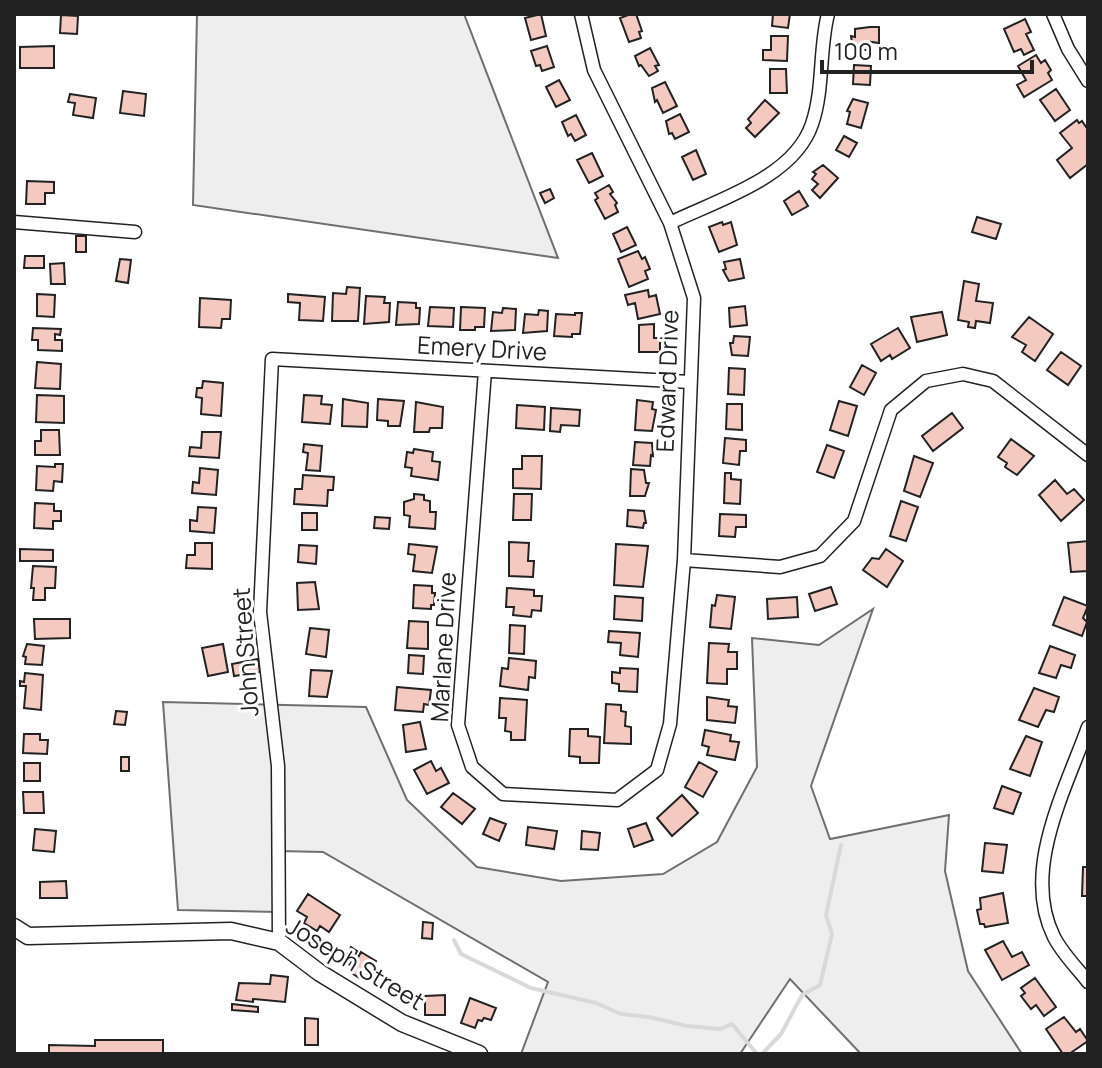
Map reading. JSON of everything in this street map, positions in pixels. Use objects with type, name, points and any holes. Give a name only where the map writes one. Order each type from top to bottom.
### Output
[{"type":"street","name":"Edward Drive","points":[[581,14],[594,70],[670,223],[694,298],[684,560],[670,724]]},
{"type":"street","points":[[670,223],[774,173],[801,147],[813,123],[828,14]]},
{"type":"street","points":[[1053,14],[1068,49],[1088,81]]},
{"type":"street","points":[[14,222],[135,232]]},
{"type":"street","name":"Emery Drive","points":[[272,359],[690,382]]},
{"type":"street","name":"John Street","points":[[272,359],[260,612],[278,766],[279,942]]},
{"type":"street","name":"Marlane Drive","points":[[485,371],[458,725],[472,767],[503,794],[617,800],[657,770],[670,724]]},
{"type":"street","points":[[684,560],[780,567],[820,556],[854,521],[891,410],[926,381],[963,374],[993,381],[1088,455]]},
{"type":"street","points":[[1088,727],[1048,840],[1041,874],[1044,906],[1054,938],[1088,982]]},
{"type":"street","name":"Joseph Street","points":[[14,927],[28,936],[231,931],[279,942],[320,973],[402,1023],[479,1054]]},
{"type":"shaded area","points":[[197,14],[464,14],[558,258],[193,205]]},
{"type":"shaded area","points":[[873,609],[811,786],[830,839],[949,815],[945,871],[968,971],[1022,1054],[861,1054],[790,979],[740,1054],[521,1054],[548,982],[323,852],[279,851],[279,912],[178,910],[163,702],[366,707],[407,800],[477,867],[561,881],[663,874],[717,842],[757,767],[752,638],[819,645]]},
{"type":"building","points":[[541,14],[546,36],[531,40],[525,18]]},
{"type":"building","points":[[636,14],[642,31],[639,32],[641,38],[629,42],[620,18]]},
{"type":"building","points":[[773,14],[790,14],[788,28],[772,26]]},
{"type":"building","points":[[61,15],[78,16],[77,34],[60,33]]},
{"type":"building","points":[[1025,19],[1031,32],[1026,34],[1034,50],[1024,55],[1021,49],[1014,52],[1004,29]]},
{"type":"building","points":[[879,27],[879,43],[871,42],[871,50],[853,50],[851,36],[855,37],[855,29]]},
{"type":"building","points":[[771,36],[788,36],[787,61],[763,60],[763,50],[771,50]]},
{"type":"building","points":[[54,46],[54,68],[20,68],[20,47]]},
{"type":"building","points":[[547,46],[554,67],[542,71],[540,65],[536,66],[531,51]]},
{"type":"building","points":[[650,48],[659,65],[655,66],[658,71],[649,76],[639,66],[635,56]]},
{"type":"building","points":[[1036,55],[1041,63],[1045,60],[1052,80],[1024,97],[1017,85],[1026,80],[1018,66]]},
{"type":"building","points":[[854,65],[871,66],[870,85],[853,84]]},
{"type":"building","points":[[770,69],[786,69],[787,93],[770,93]]},
{"type":"building","points":[[559,80],[570,100],[556,107],[546,87]]},
{"type":"building","points":[[665,82],[677,106],[663,113],[657,100],[655,102],[652,88]]},
{"type":"building","points":[[1056,89],[1070,110],[1055,121],[1040,100]]},
{"type":"building","points":[[123,91],[146,94],[144,116],[120,113]]},
{"type":"building","points":[[70,94],[96,98],[93,118],[73,115],[75,103],[68,102]]},
{"type":"building","points":[[853,99],[868,103],[861,128],[847,124],[850,112],[847,111]]},
{"type":"building","points":[[765,100],[779,113],[755,137],[746,128],[751,123],[748,119]]},
{"type":"building","points":[[680,114],[689,132],[675,139],[672,133],[669,134],[666,121]]},
{"type":"building","points":[[576,115],[586,135],[575,141],[571,134],[568,136],[562,122]]},
{"type":"building","points":[[1077,120],[1079,123],[1082,121],[1088,130],[1088,164],[1070,178],[1057,160],[1072,148],[1060,133]]},
{"type":"building","points":[[844,136],[857,143],[849,157],[836,150]]},
{"type":"building","points":[[696,150],[706,174],[693,180],[682,157]]},
{"type":"building","points":[[592,153],[603,176],[589,183],[577,160]]},
{"type":"building","points":[[823,165],[838,178],[820,198],[812,190],[818,184],[812,179],[816,174],[813,172]]},
{"type":"building","points":[[27,181],[54,182],[54,193],[45,193],[45,204],[26,204]]},
{"type":"building","points":[[609,185],[618,212],[605,219],[595,200],[598,198],[595,193]]},
{"type":"building","points":[[550,189],[554,198],[545,203],[540,193]]},
{"type":"building","points":[[799,191],[808,206],[792,215],[784,201]]},
{"type":"building","points":[[977,217],[1001,224],[996,239],[972,232]]},
{"type":"building","points":[[722,222],[723,225],[731,222],[737,245],[719,252],[709,227]]},
{"type":"building","points":[[627,227],[636,245],[621,252],[613,234]]},
{"type":"building","points":[[76,236],[86,236],[86,252],[76,252]]},
{"type":"building","points":[[638,251],[642,259],[645,257],[650,269],[645,271],[648,279],[629,287],[618,259]]},
{"type":"building","points":[[25,256],[44,256],[44,268],[24,268]]},
{"type":"building","points":[[120,259],[131,260],[128,283],[116,281]]},
{"type":"building","points":[[740,259],[744,278],[729,281],[723,270],[726,269],[724,262]]},
{"type":"building","points":[[64,263],[65,284],[51,284],[50,264]]},
{"type":"building","points":[[964,281],[979,284],[976,301],[993,303],[990,323],[976,321],[975,328],[968,327],[969,322],[958,320]]},
{"type":"building","points":[[347,287],[360,288],[358,321],[332,321],[333,293],[346,294]]},
{"type":"building","points":[[648,290],[649,297],[656,295],[660,314],[638,319],[635,303],[628,305],[625,295]]},
{"type":"building","points":[[37,294],[55,295],[54,317],[37,316]]},
{"type":"building","points":[[288,294],[325,297],[323,321],[299,320],[300,303],[288,302]]},
{"type":"building","points":[[366,296],[385,297],[384,303],[390,303],[389,322],[364,324]]},
{"type":"building","points":[[200,298],[231,300],[230,319],[222,319],[221,328],[199,327]]},
{"type":"building","points":[[398,302],[416,303],[416,308],[420,308],[419,324],[396,325]]},
{"type":"building","points":[[745,306],[747,325],[730,327],[729,308]]},
{"type":"building","points":[[430,307],[454,308],[453,327],[428,326]]},
{"type":"building","points":[[461,307],[485,308],[484,327],[460,330]]},
{"type":"building","points":[[503,308],[516,309],[515,330],[491,331],[493,312],[502,313]]},
{"type":"building","points":[[539,310],[548,311],[547,331],[523,333],[525,314],[538,315]]},
{"type":"building","points":[[942,312],[947,335],[917,342],[911,317]]},
{"type":"building","points":[[582,313],[580,334],[554,336],[556,314]]},
{"type":"building","points":[[1029,317],[1053,334],[1035,361],[1022,352],[1026,345],[1012,337]]},
{"type":"building","points":[[654,324],[654,338],[660,338],[660,352],[639,352],[639,325]]},
{"type":"building","points":[[33,328],[61,329],[60,335],[55,334],[55,340],[62,340],[62,351],[38,350],[38,340],[32,340]]},
{"type":"building","points":[[898,328],[910,348],[892,359],[890,355],[881,361],[871,344]]},
{"type":"building","points":[[734,336],[750,337],[748,356],[732,355],[730,343],[733,343]]},
{"type":"building","points":[[1061,352],[1081,366],[1068,385],[1047,370]]},
{"type":"building","points":[[37,362],[61,364],[60,389],[35,388]]},
{"type":"building","points":[[862,365],[876,373],[864,395],[850,387]]},
{"type":"building","points":[[729,368],[745,369],[744,395],[728,394]]},
{"type":"building","points":[[203,381],[223,383],[221,416],[201,414],[202,398],[196,397],[197,388],[202,388]]},
{"type":"building","points":[[37,395],[64,396],[64,423],[36,422]]},
{"type":"building","points":[[304,395],[322,396],[321,404],[332,405],[330,424],[302,422]]},
{"type":"building","points":[[343,399],[368,403],[367,427],[342,426]]},
{"type":"building","points":[[378,399],[404,401],[400,426],[388,426],[388,421],[377,420]]},
{"type":"building","points":[[637,400],[653,402],[652,409],[656,410],[652,431],[635,430]]},
{"type":"building","points":[[839,401],[857,406],[848,436],[830,430]]},
{"type":"building","points":[[416,402],[443,407],[442,428],[414,432]]},
{"type":"building","points":[[727,404],[742,404],[742,430],[726,429]]},
{"type":"building","points":[[517,405],[545,407],[544,430],[516,428]]},
{"type":"building","points":[[551,408],[580,410],[579,426],[561,425],[560,432],[550,431]]},
{"type":"building","points":[[952,413],[963,428],[933,451],[922,436]]},
{"type":"building","points":[[41,430],[59,430],[60,455],[35,455],[35,441],[41,441]]},
{"type":"building","points":[[202,432],[221,432],[219,458],[189,456],[190,447],[201,448]]},
{"type":"building","points":[[725,438],[746,440],[746,451],[740,451],[739,465],[723,463]]},
{"type":"building","points":[[1011,439],[1034,456],[1017,475],[1005,467],[1007,463],[998,457]]},
{"type":"building","points":[[635,442],[652,443],[650,466],[633,465]]},
{"type":"building","points":[[304,444],[322,446],[320,471],[306,470],[308,453],[303,452]]},
{"type":"building","points":[[827,445],[844,451],[834,478],[817,472]]},
{"type":"building","points":[[414,449],[433,452],[432,461],[440,462],[438,480],[411,476],[412,468],[405,467],[407,452],[413,453]]},
{"type":"building","points":[[522,456],[542,456],[541,489],[513,488],[513,469],[522,469]]},
{"type":"building","points":[[914,456],[933,463],[920,497],[904,491]]},
{"type":"building","points":[[55,464],[63,464],[62,482],[54,481],[53,491],[36,490],[37,466],[55,467]]},
{"type":"building","points":[[200,468],[218,470],[216,495],[192,493],[193,482],[199,483]]},
{"type":"building","points":[[631,469],[644,470],[646,483],[649,483],[645,496],[630,496]]},
{"type":"building","points":[[725,473],[731,473],[731,479],[741,480],[740,504],[724,503]]},
{"type":"building","points":[[303,475],[334,477],[333,490],[328,490],[327,506],[294,504],[295,489],[302,489]]},
{"type":"building","points":[[1055,480],[1067,494],[1074,489],[1084,500],[1061,521],[1039,495]]},
{"type":"building","points":[[414,494],[424,495],[424,500],[430,501],[430,512],[436,512],[435,529],[409,527],[410,516],[404,515],[404,502],[414,499]]},
{"type":"building","points":[[514,494],[532,494],[531,520],[513,520]]},
{"type":"building","points":[[901,501],[918,507],[906,541],[890,536]]},
{"type":"building","points":[[35,503],[54,504],[54,511],[61,511],[61,521],[53,521],[53,529],[34,528]]},
{"type":"building","points":[[198,507],[216,508],[214,533],[190,531],[190,520],[197,521]]},
{"type":"building","points":[[628,510],[644,511],[646,523],[643,528],[627,526]]},
{"type":"building","points":[[302,513],[317,513],[317,530],[302,530]]},
{"type":"building","points":[[720,514],[746,515],[746,527],[736,527],[735,537],[719,536]]},
{"type":"building","points":[[375,517],[390,518],[389,529],[374,528]]},
{"type":"building","points":[[1088,541],[1088,571],[1071,572],[1068,543]]},
{"type":"building","points":[[509,542],[529,543],[528,561],[534,561],[533,577],[509,576]]},
{"type":"building","points":[[195,543],[212,543],[212,569],[186,568],[187,555],[195,555]]},
{"type":"building","points":[[409,544],[437,547],[432,573],[413,571],[415,555],[408,554]]},
{"type":"building","points":[[616,544],[648,546],[643,587],[614,585]]},
{"type":"building","points":[[299,545],[317,546],[316,564],[298,562]]},
{"type":"building","points":[[20,549],[53,550],[53,561],[20,561]]},
{"type":"building","points":[[886,549],[903,561],[887,587],[863,570],[872,558],[879,559]]},
{"type":"building","points":[[33,566],[56,567],[55,588],[45,588],[45,600],[33,600]]},
{"type":"building","points":[[315,582],[319,609],[298,610],[297,583]]},
{"type":"building","points":[[414,585],[432,586],[432,593],[435,593],[431,609],[413,608]]},
{"type":"building","points":[[831,587],[837,604],[815,611],[809,594]]},
{"type":"building","points":[[507,588],[534,590],[534,596],[542,596],[541,611],[532,610],[531,617],[513,615],[514,607],[506,607]]},
{"type":"building","points":[[717,595],[735,597],[731,629],[710,627],[712,605],[715,606]]},
{"type":"building","points":[[615,596],[643,598],[642,621],[614,619]]},
{"type":"building","points":[[797,597],[798,617],[768,619],[767,599]]},
{"type":"building","points":[[1064,597],[1088,606],[1083,618],[1087,622],[1082,636],[1053,625]]},
{"type":"building","points":[[34,619],[70,619],[70,638],[35,639]]},
{"type":"building","points":[[409,621],[428,622],[428,649],[407,648]]},
{"type":"building","points":[[510,625],[525,626],[524,654],[509,653]]},
{"type":"building","points":[[310,628],[329,630],[326,657],[306,654]]},
{"type":"building","points":[[609,631],[640,633],[638,657],[620,655],[621,643],[608,642]]},
{"type":"building","points":[[709,643],[729,644],[728,652],[737,652],[737,669],[727,669],[727,684],[707,683]]},
{"type":"building","points":[[27,644],[44,646],[42,665],[25,664],[26,657],[23,656]]},
{"type":"building","points":[[223,644],[228,672],[208,676],[202,648]]},
{"type":"building","points":[[1050,646],[1075,655],[1071,668],[1061,665],[1056,678],[1039,673]]},
{"type":"building","points":[[409,655],[424,656],[423,674],[408,673]]},
{"type":"building","points":[[509,658],[536,661],[535,678],[529,677],[528,690],[500,686],[502,668],[508,669]]},
{"type":"building","points":[[258,659],[260,672],[234,676],[232,664]]},
{"type":"building","points":[[620,668],[638,669],[637,692],[619,691],[619,684],[612,683],[612,672],[620,673]]},
{"type":"building","points":[[311,670],[332,671],[327,697],[309,696]]},
{"type":"building","points":[[25,673],[43,675],[41,710],[24,708],[26,686],[20,686],[20,681],[24,682]]},
{"type":"building","points":[[397,687],[431,690],[429,705],[424,704],[423,712],[395,710]]},
{"type":"building","points":[[1034,688],[1059,697],[1054,712],[1046,710],[1038,727],[1019,720]]},
{"type":"building","points":[[707,697],[729,700],[728,706],[737,707],[735,723],[707,720]]},
{"type":"building","points":[[500,698],[527,700],[525,740],[511,740],[511,732],[505,731],[506,718],[499,718]]},
{"type":"building","points":[[606,704],[621,705],[621,711],[626,712],[625,726],[631,727],[631,744],[604,743]]},
{"type":"building","points":[[116,711],[127,712],[125,725],[114,724]]},
{"type":"building","points":[[420,722],[426,749],[406,752],[403,725]]},
{"type":"building","points":[[570,729],[588,729],[588,736],[600,737],[599,763],[580,763],[580,757],[569,756]]},
{"type":"building","points":[[705,730],[731,735],[730,741],[739,742],[735,760],[707,755],[709,747],[702,745]]},
{"type":"building","points":[[24,734],[40,734],[40,740],[48,740],[47,754],[23,753]]},
{"type":"building","points":[[1026,736],[1042,742],[1030,776],[1010,769]]},
{"type":"building","points":[[121,757],[129,757],[129,771],[121,771]]},
{"type":"building","points":[[431,761],[436,771],[441,768],[449,783],[427,794],[414,770]]},
{"type":"building","points":[[699,762],[717,772],[703,797],[685,787]]},
{"type":"building","points":[[24,763],[40,763],[40,781],[24,781]]},
{"type":"building","points":[[1002,786],[1021,793],[1013,814],[994,808]]},
{"type":"building","points":[[23,792],[43,792],[44,813],[24,813]]},
{"type":"building","points":[[453,793],[475,809],[462,824],[441,807]]},
{"type":"building","points":[[682,795],[698,813],[672,836],[657,818]]},
{"type":"building","points":[[490,818],[506,824],[499,841],[483,834]]},
{"type":"building","points":[[646,823],[653,840],[634,847],[628,829]]},
{"type":"building","points":[[528,827],[557,831],[554,849],[526,845]]},
{"type":"building","points":[[35,829],[56,831],[54,852],[33,850]]},
{"type":"building","points":[[582,831],[600,833],[598,850],[581,849]]},
{"type":"building","points":[[985,843],[1007,845],[1003,873],[982,871]]},
{"type":"building","points":[[1083,867],[1088,867],[1088,896],[1082,896]]},
{"type":"building","points":[[66,881],[67,898],[40,898],[40,882]]},
{"type":"building","points":[[1003,893],[1008,923],[985,927],[980,924],[977,910],[981,909],[980,898]]},
{"type":"building","points":[[308,894],[340,915],[329,932],[320,926],[317,931],[304,923],[307,917],[297,911]]},
{"type":"building","points":[[423,922],[433,923],[432,939],[422,938]]},
{"type":"building","points":[[1003,941],[1012,957],[1022,952],[1029,965],[1002,980],[985,950]]},
{"type":"building","points":[[351,947],[357,951],[350,965],[344,962]]},
{"type":"building","points":[[361,952],[376,961],[364,981],[350,972]]},
{"type":"building","points":[[271,975],[288,977],[285,1002],[236,1000],[239,983],[270,984]]},
{"type":"building","points":[[1035,978],[1056,1007],[1044,1016],[1036,1005],[1031,1009],[1021,996],[1025,993],[1021,988]]},
{"type":"building","points":[[445,995],[445,1015],[425,1015],[425,996]]},
{"type":"building","points":[[470,998],[496,1008],[491,1020],[478,1020],[475,1028],[461,1023]]},
{"type":"building","points":[[232,1004],[258,1007],[258,1012],[232,1010]]},
{"type":"building","points":[[1064,1017],[1076,1032],[1080,1029],[1088,1041],[1069,1054],[1063,1054],[1046,1029]]},
{"type":"building","points":[[305,1018],[318,1019],[318,1045],[305,1045]]},
{"type":"building","points":[[95,1040],[163,1040],[163,1054],[49,1054],[49,1045],[95,1046]]},
{"type":"waterway","points":[[762,1054],[781,1034],[802,995],[820,985],[832,934],[826,915],[841,845]]},
{"type":"waterway","points":[[454,940],[461,954],[531,988],[596,1003],[621,1014],[687,1026],[720,1029],[732,1024],[757,1054]]}]
